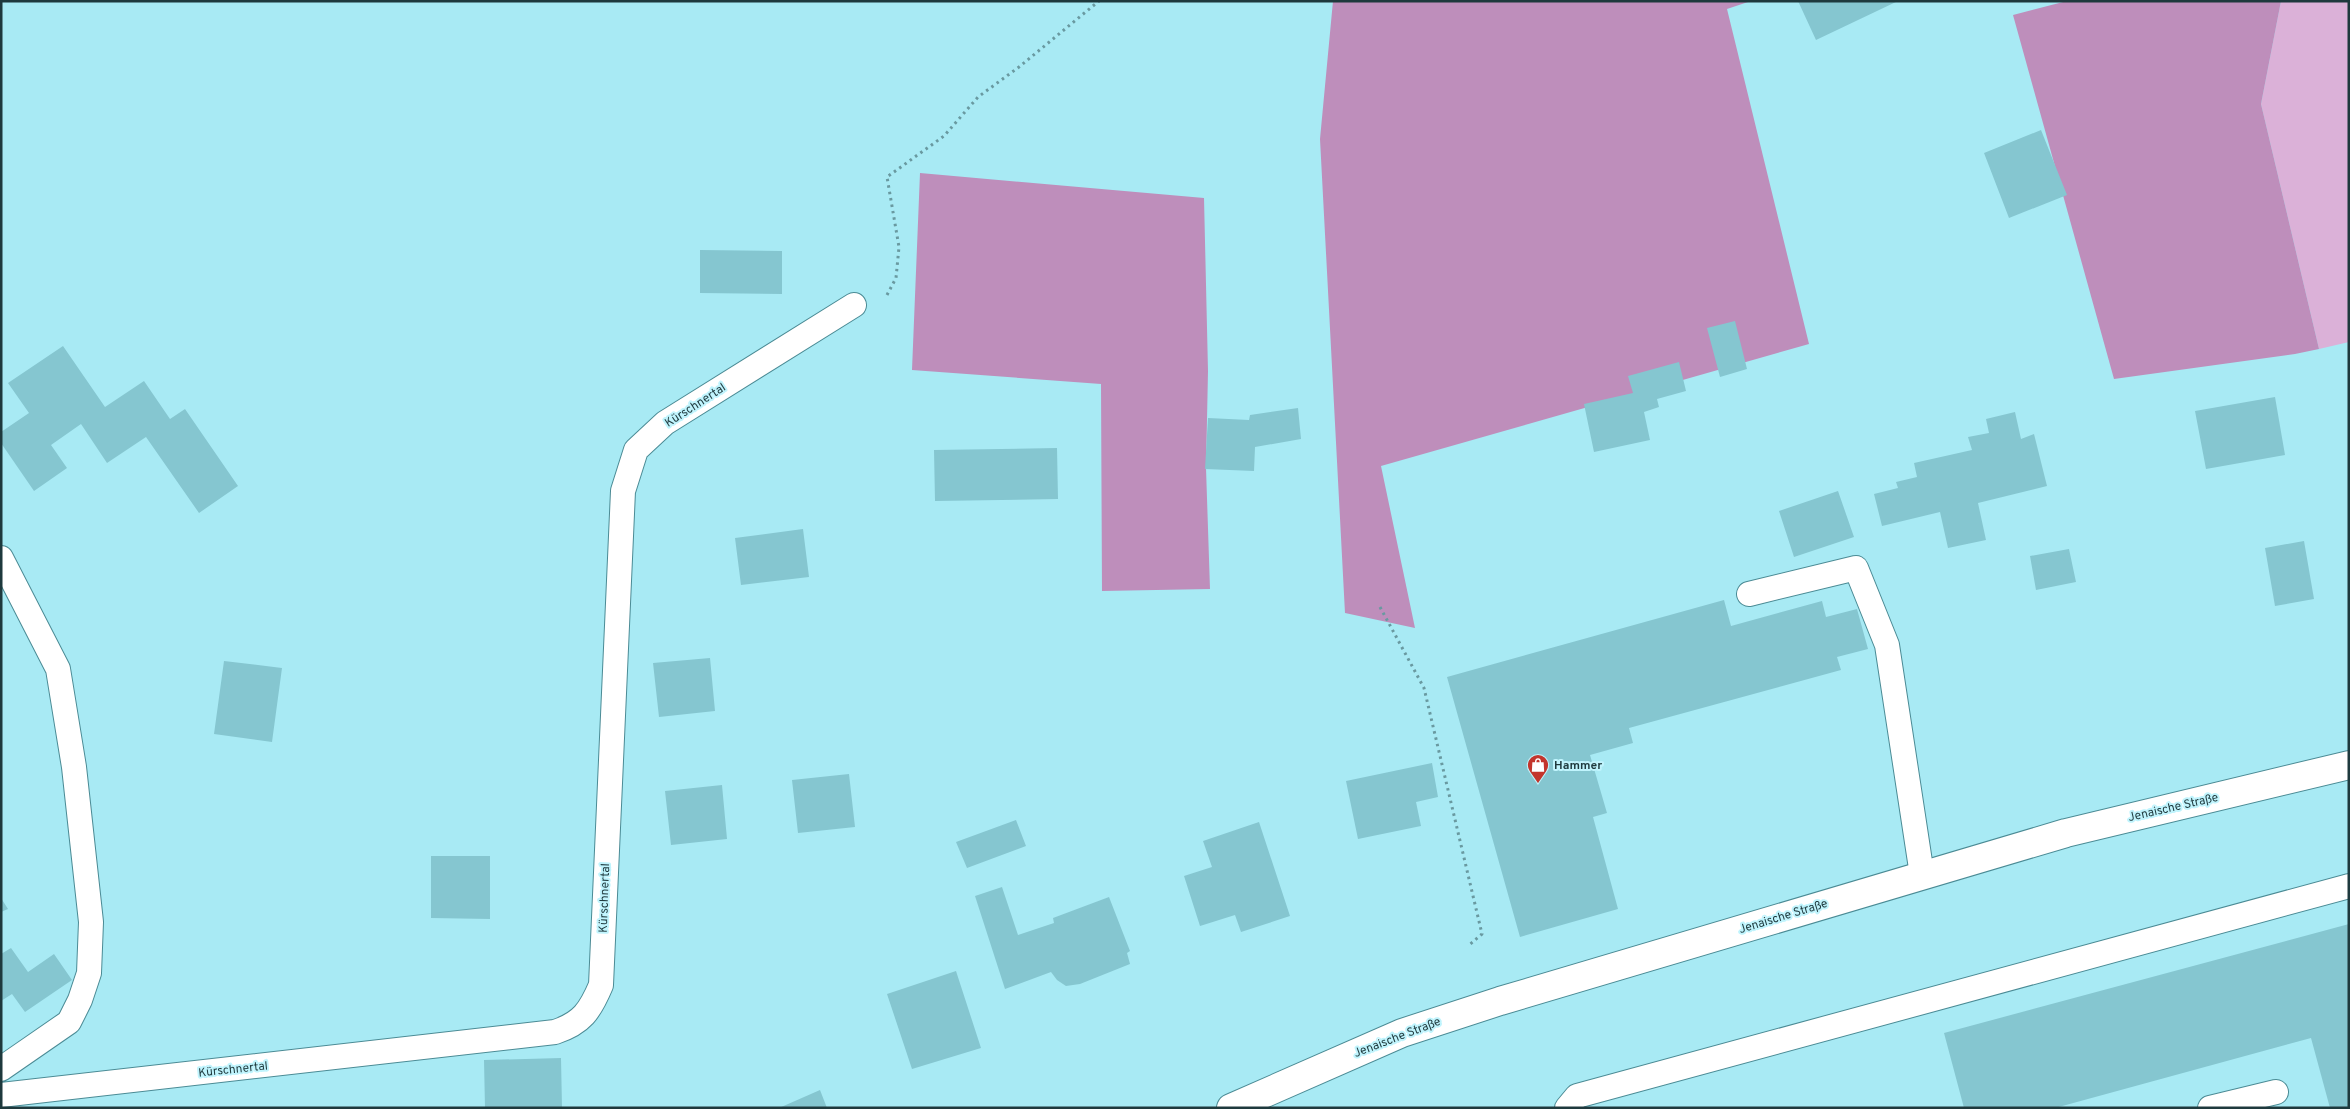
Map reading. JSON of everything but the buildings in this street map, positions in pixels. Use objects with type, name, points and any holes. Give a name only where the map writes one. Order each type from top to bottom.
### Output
[{"type":"main road","name":"Jenaische Straße","points":[[1231,1108],[1402,1032],[1500,1001],[2066,833],[2349,765]]},
{"type":"lane","name":"Kürschnertal","points":[[1,1095],[555,1032],[573,1026],[591,1008],[601,985],[623,491],[636,450],[665,423],[854,305]]},
{"type":"lane","points":[[1,558],[58,669],[74,767],[91,922],[89,973],[80,1000],[69,1022],[1,1069]]},
{"type":"lane","points":[[1749,594],[1856,568],[1887,645],[1922,875]]},
{"type":"lane","points":[[1567,1108],[1577,1096],[2349,886]]},
{"type":"lane","points":[[2210,1108],[2276,1092]]},
{"type":"path","points":[[854,305],[884,300],[896,278],[899,247],[887,177],[944,136],[978,97],[1019,67],[1099,1]]},
{"type":"path","points":[[1380,608],[1424,688],[1482,934],[1468,946]]},
{"type":"shaded area","points":[[1333,1],[1751,1],[1727,9],[1809,344],[1381,466],[1415,628],[1345,613],[1320,139]]},
{"type":"shaded area","points":[[2067,1],[2281,1],[2261,104],[2319,349],[2114,379],[2013,15]]},
{"type":"shaded area","points":[[2281,1],[2349,1],[2349,342],[2319,349],[2261,104]]},
{"type":"shaded area","points":[[920,173],[1204,198],[1208,371],[1206,468],[1210,589],[1102,591],[1101,384],[912,370]]},
{"type":"place","name":"Hammer","points":[[1538,784]]}]
